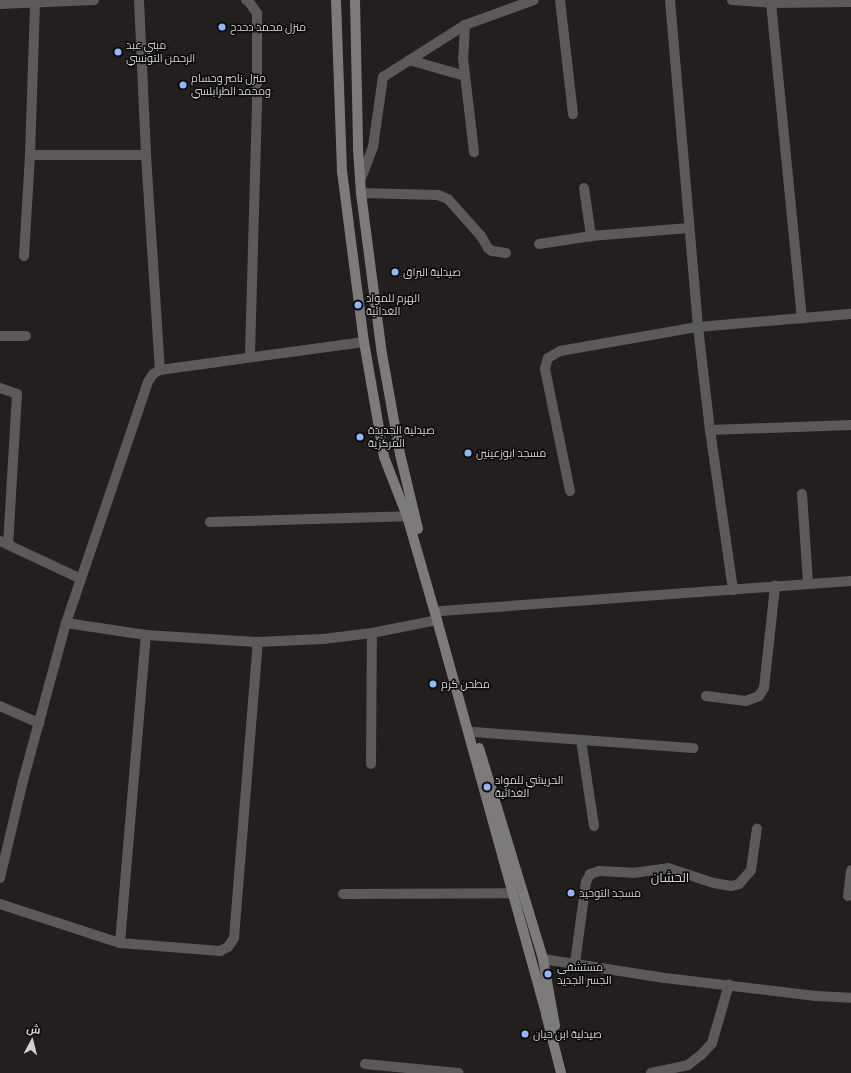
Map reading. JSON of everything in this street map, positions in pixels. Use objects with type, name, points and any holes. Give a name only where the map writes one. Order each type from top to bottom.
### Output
[{"type":"main road","points":[[336,0],[342,170],[364,342],[384,457],[411,517],[441,611],[474,732],[543,959],[566,1073]]},
{"type":"main road","points":[[355,0],[361,193],[382,354],[411,517],[437,620],[561,1073]]},
{"type":"street","points":[[0,4],[94,0]]},
{"type":"street","points":[[139,0],[146,156],[160,370]]},
{"type":"street","points":[[246,0],[257,13],[257,104],[250,357]]},
{"type":"street","points":[[360,182],[373,147],[383,77],[464,25],[534,0]]},
{"type":"street","points":[[560,0],[573,114]]},
{"type":"street","points":[[670,0],[698,327],[710,430],[733,590]]},
{"type":"street","points":[[732,0],[771,3],[851,2]]},
{"type":"street","points":[[24,256],[30,155],[34,2]]},
{"type":"street","points":[[771,3],[802,318]]},
{"type":"street","points":[[464,25],[463,58],[474,152]]},
{"type":"street","points":[[409,60],[465,76]]},
{"type":"street","points":[[30,155],[146,156]]},
{"type":"street","points":[[584,188],[591,236]]},
{"type":"street","points":[[361,193],[438,195],[448,199],[481,236],[488,248],[492,251],[506,252]]},
{"type":"street","points":[[539,244],[591,236],[689,228]]},
{"type":"street","points":[[570,491],[545,369],[548,358],[560,352],[698,327],[851,314]]},
{"type":"street","points":[[0,336],[26,336]]},
{"type":"street","points":[[0,878],[23,781],[66,623],[148,382],[153,374],[160,370],[364,342]]},
{"type":"street","points":[[0,388],[17,394],[4,543],[81,579]]},
{"type":"street","points":[[710,430],[851,425]]},
{"type":"street","points":[[802,494],[808,583]]},
{"type":"street","points":[[210,522],[411,517]]},
{"type":"street","points":[[441,611],[851,581]]},
{"type":"street","points":[[706,696],[746,700],[759,696],[764,688],[775,586]]},
{"type":"street","points":[[66,623],[146,635],[258,642],[323,639],[372,633],[437,620]]},
{"type":"street","points":[[371,764],[372,633]]},
{"type":"street","points":[[120,942],[146,635]]},
{"type":"street","points":[[0,904],[120,942],[220,951],[228,947],[234,938],[258,642]]},
{"type":"street","points":[[0,706],[39,723]]},
{"type":"street","points":[[474,732],[693,748]]},
{"type":"street","points":[[581,740],[594,826]]},
{"type":"street","points":[[575,964],[586,882],[590,874],[599,871],[633,873],[668,868],[714,883],[731,886],[739,884],[751,870],[757,828]]},
{"type":"street","points":[[848,896],[851,870]]},
{"type":"street","points":[[343,894],[512,893]]},
{"type":"street","points":[[543,959],[665,978],[729,984],[816,996],[851,998]]},
{"type":"street","points":[[651,1073],[688,1065],[701,1055],[712,1043],[729,984]]},
{"type":"street","points":[[365,1064],[459,1073]]},
{"type":"place","name":"منزل محمد دحدح","points":[[222,27]]},
{"type":"place","name":"مبني عبد الرحمن التونسي","points":[[118,52]]},
{"type":"place","name":"منزل ناصر وحسام ومحمد الطرابلسي","points":[[183,85]]},
{"type":"place","name":"صيدلية البراق","points":[[395,272]]},
{"type":"place","name":"الهرم للمواد الغدائية","points":[[358,305]]},
{"type":"place","name":"صيدلية الجديدة المركزية","points":[[360,437]]},
{"type":"place","name":"مسجد ابوزعينين","points":[[468,453]]},
{"type":"place","name":"مطحن كرم","points":[[433,684]]},
{"type":"place","name":"الحريشي للمواد الغذائية","points":[[487,787]]},
{"type":"place","name":"مسجد التوحيد","points":[[571,893]]},
{"type":"place","name":"مستشفى الجسر الجديد","points":[[548,974]]},
{"type":"place","name":"صيدلية ابن حيان","points":[[525,1034]]},
{"type":"district","name":"الحشان","points":[[670,877]]}]
